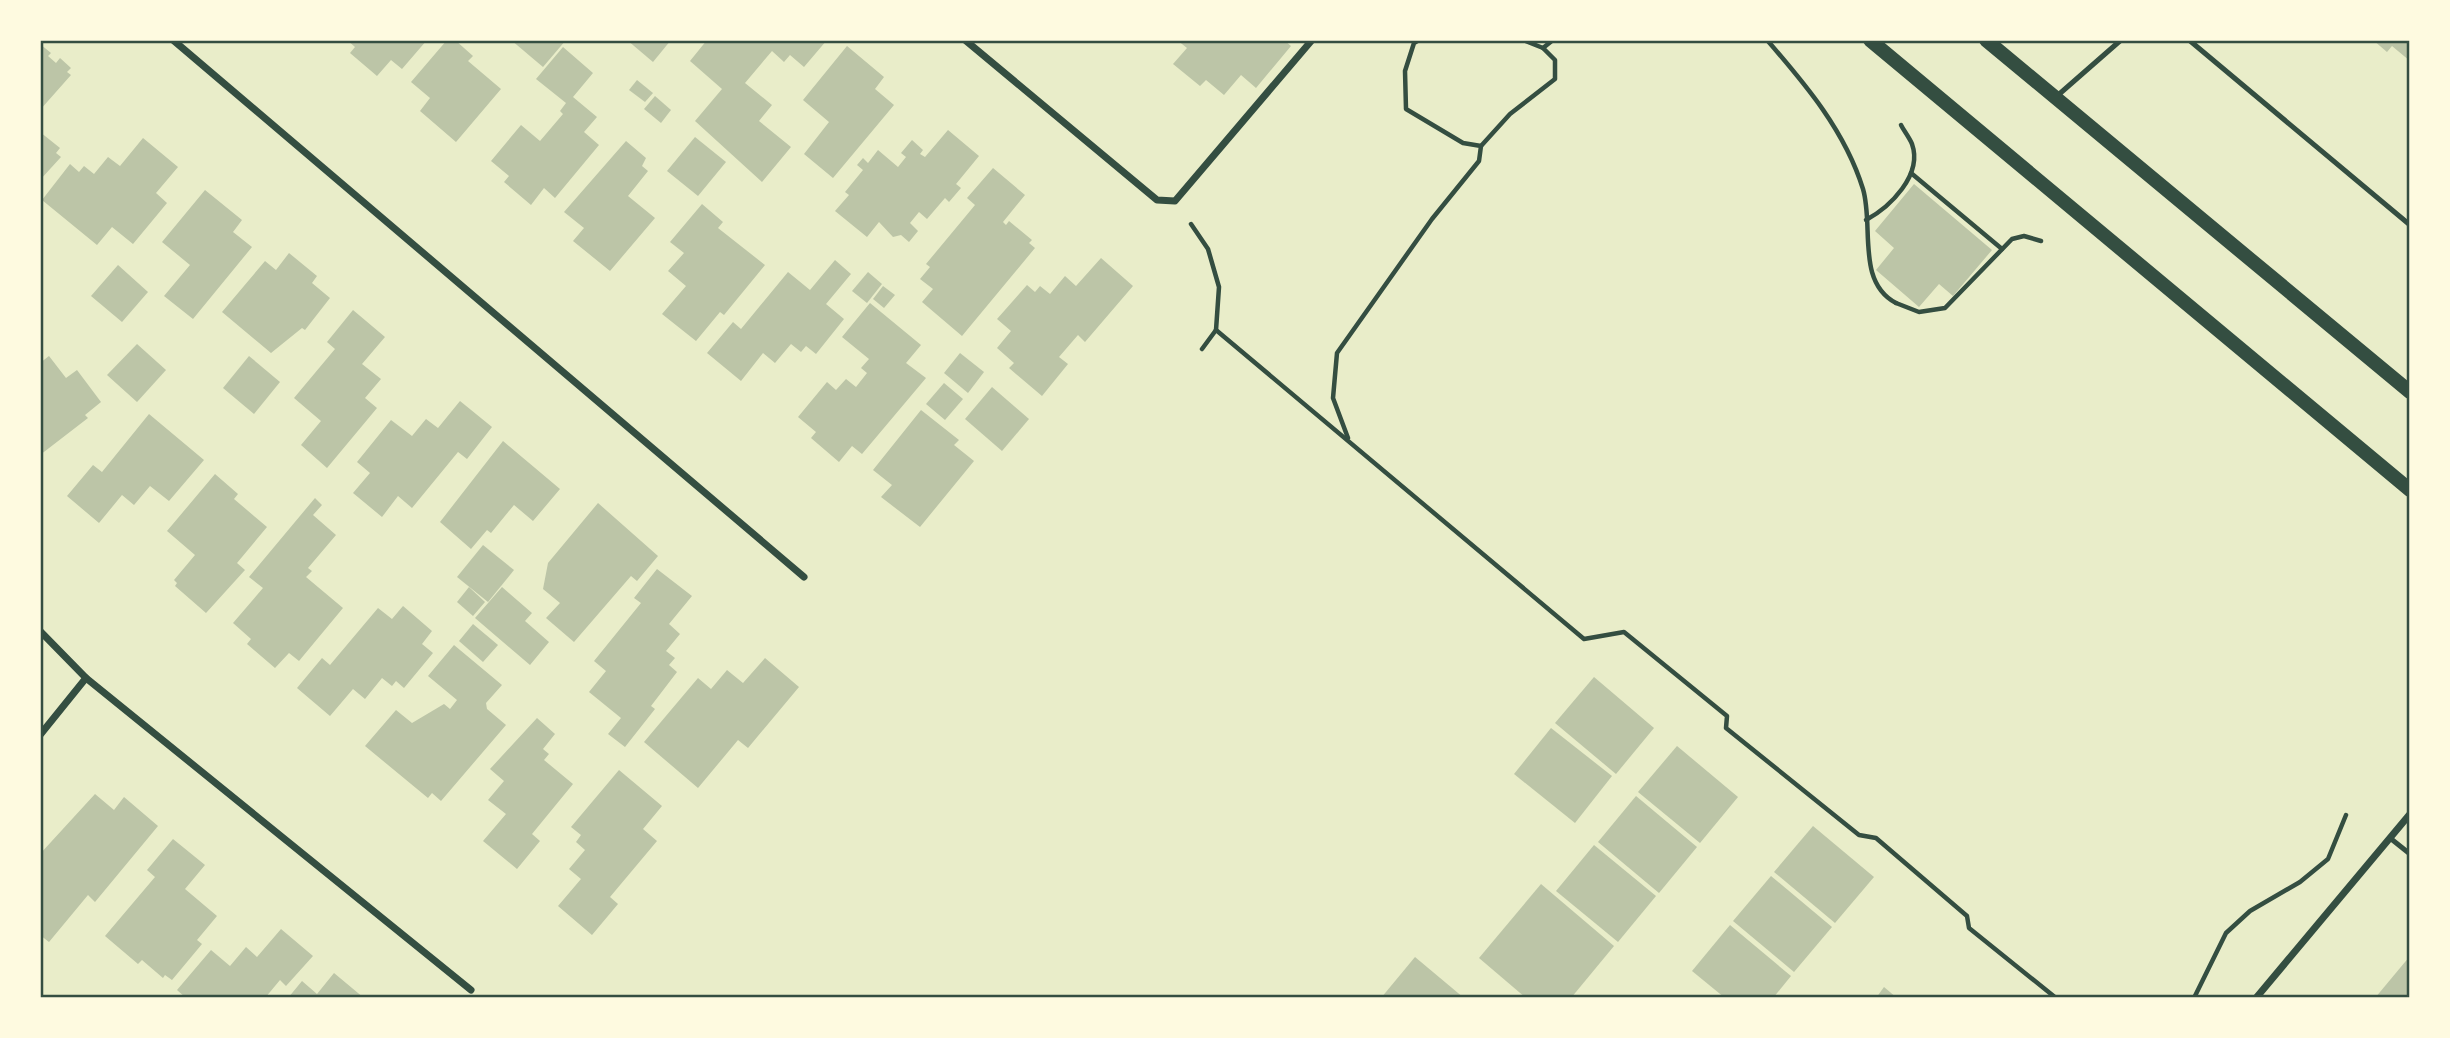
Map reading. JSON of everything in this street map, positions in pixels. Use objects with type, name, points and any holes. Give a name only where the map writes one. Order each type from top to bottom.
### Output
[{"type":"main road","points":[[1870,40],[2410,490]]},
{"type":"main road","points":[[1986,40],[2410,392]]},
{"type":"street","points":[[173,40],[804,577]]},
{"type":"street","points":[[965,40],[1157,200],[1175,201],[1312,40]]},
{"type":"street","points":[[40,631],[86,678],[471,989]]},
{"type":"street","points":[[40,735],[86,678]]},
{"type":"street","points":[[2256,998],[2410,814]]},
{"type":"lane","points":[[2055,98],[2121,40]]},
{"type":"lane","points":[[2189,40],[2410,225]]},
{"type":"lane","points":[[2390,838],[2410,854]]},
{"type":"path","points":[[1419,40],[1414,43],[1405,71],[1406,109],[1463,143],[1481,146]]},
{"type":"path","points":[[1348,439],[1333,398],[1337,353],[1432,219],[1479,161],[1481,146],[1510,114],[1555,79],[1555,60],[1543,48],[1523,40]]},
{"type":"path","points":[[1543,48],[1553,40]]},
{"type":"path","points":[[1767,40],[1814,93],[1847,151],[1864,191],[1872,274],[1883,296],[1919,312],[1945,308],[2012,239],[2024,236],[2041,241]]},
{"type":"path","points":[[1866,220],[1885,209],[1911,173],[1913,146],[1900,125]]},
{"type":"path","points":[[1911,173],[2001,249]]},
{"type":"path","points":[[1191,224],[1208,249],[1219,288],[1216,330],[1202,349]]},
{"type":"path","points":[[1216,330],[1584,639],[1624,632],[1727,716],[1726,728],[1858,835],[1875,838],[1967,915],[1969,928],[2056,998]]},
{"type":"path","points":[[2194,998],[2226,933],[2250,911],[2300,882],[2328,859],[2346,816]]},
{"type":"building","points":[[347,40],[427,40],[402,69],[391,60],[377,76],[350,53],[355,47]]},
{"type":"building","points":[[447,40],[455,40],[473,56],[468,61],[501,89],[456,142],[420,111],[430,98],[411,82]]},
{"type":"building","points":[[511,40],[566,40],[543,67]]},
{"type":"building","points":[[627,40],[671,40],[653,62]]},
{"type":"building","points":[[707,40],[827,40],[804,67],[790,55],[784,62],[772,51],[745,83],[772,105],[759,121],[791,147],[762,182],[695,121],[722,89],[690,61]]},
{"type":"building","points":[[1177,40],[1284,40],[1291,46],[1256,88],[1241,75],[1224,95],[1206,80],[1200,86],[1173,64],[1187,48]]},
{"type":"building","points":[[2373,40],[2410,40],[2410,61],[2392,46],[2387,52]]},
{"type":"building","points":[[40,44],[51,53],[48,56],[56,63],[60,58],[71,68],[67,72],[71,75],[40,110]]},
{"type":"building","points":[[847,46],[884,77],[875,89],[894,105],[833,178],[804,154],[829,122],[803,100]]},
{"type":"building","points":[[563,47],[593,73],[573,97],[597,117],[584,132],[599,145],[555,198],[544,188],[531,205],[504,182],[509,176],[491,161],[521,125],[540,141],[563,114],[560,111],[566,103],[536,79]]},
{"type":"building","points":[[637,80],[653,93],[645,102],[629,90]]},
{"type":"building","points":[[655,96],[671,110],[661,123],[644,109]]},
{"type":"building","points":[[948,130],[979,156],[956,184],[961,188],[949,202],[945,198],[927,219],[919,212],[910,223],[918,231],[909,242],[901,235],[893,237],[879,222],[867,237],[835,211],[849,195],[845,192],[863,170],[857,165],[863,158],[868,163],[878,150],[898,167],[906,157],[901,153],[912,140],[923,150],[920,154],[925,157]]},
{"type":"building","points":[[40,132],[60,148],[56,153],[61,157],[40,180]]},
{"type":"building","points":[[695,137],[726,162],[698,196],[667,171]]},
{"type":"building","points":[[143,138],[178,167],[156,193],[167,203],[133,244],[112,227],[97,245],[42,200],[70,164],[79,172],[84,166],[94,174],[108,157],[120,166]]},
{"type":"building","points":[[626,141],[646,158],[642,166],[648,171],[628,196],[655,218],[610,271],[573,241],[584,228],[564,212]]},
{"type":"building","points":[[993,168],[1025,195],[1003,222],[1006,225],[1009,221],[1032,240],[1029,243],[1035,248],[962,336],[922,302],[933,289],[920,279],[930,267],[926,264],[975,205],[967,198]]},
{"type":"building","points":[[1914,184],[1992,250],[1953,296],[1939,284],[1919,307],[1876,270],[1894,248],[1875,231]]},
{"type":"building","points":[[205,190],[242,220],[233,232],[252,247],[193,319],[164,296],[190,265],[162,242]]},
{"type":"building","points":[[702,204],[723,222],[718,228],[765,265],[724,315],[720,312],[696,341],[662,314],[686,286],[668,271],[684,253],[670,242]]},
{"type":"building","points":[[289,253],[317,276],[312,283],[330,298],[305,330],[302,328],[271,353],[222,312],[265,261],[276,270]]},
{"type":"building","points":[[1101,258],[1133,286],[1085,342],[1078,335],[1059,357],[1068,364],[1042,396],[1009,368],[1014,363],[997,348],[1011,331],[997,319],[1027,285],[1035,292],[1040,286],[1050,294],[1065,276],[1076,286]]},
{"type":"building","points":[[835,260],[851,274],[826,304],[844,319],[816,354],[806,346],[801,352],[791,344],[775,363],[763,353],[741,381],[707,353],[733,322],[741,329],[788,272],[810,290]]},
{"type":"building","points":[[118,265],[148,292],[122,322],[91,296]]},
{"type":"building","points":[[868,272],[882,284],[867,303],[852,291]]},
{"type":"building","points":[[883,286],[895,295],[884,308],[873,299]]},
{"type":"building","points":[[870,303],[921,345],[906,363],[926,378],[862,454],[852,446],[839,462],[811,438],[816,432],[798,417],[827,382],[836,390],[846,379],[856,387],[867,373],[861,368],[869,359],[842,337]]},
{"type":"building","points":[[353,310],[385,337],[362,364],[381,379],[365,398],[377,408],[327,468],[301,445],[321,421],[294,398],[335,349],[327,342]]},
{"type":"building","points":[[137,344],[166,370],[137,402],[107,375]]},
{"type":"building","points":[[960,353],[984,372],[968,393],[944,373]]},
{"type":"building","points":[[49,356],[66,378],[77,370],[101,402],[85,415],[88,418],[40,455],[40,363]]},
{"type":"building","points":[[249,356],[280,382],[254,414],[223,388]]},
{"type":"building","points":[[944,383],[963,399],[945,420],[926,404]]},
{"type":"building","points":[[992,387],[1029,419],[1002,451],[965,419]]},
{"type":"building","points":[[460,401],[492,427],[467,459],[458,452],[412,508],[398,496],[382,517],[353,493],[370,473],[357,462],[391,420],[412,436],[426,419],[438,428]]},
{"type":"building","points":[[921,410],[959,440],[954,445],[974,461],[920,527],[881,497],[892,485],[873,470]]},
{"type":"building","points":[[149,414],[204,460],[169,501],[150,486],[134,505],[122,495],[99,523],[67,496],[93,465],[102,472]]},
{"type":"building","points":[[503,441],[560,489],[533,521],[514,505],[491,533],[487,530],[471,549],[440,522]]},
{"type":"building","points":[[215,474],[238,494],[234,499],[267,527],[237,563],[245,570],[206,613],[175,586],[177,583],[174,580],[195,555],[167,531]]},
{"type":"building","points":[[315,498],[322,505],[313,515],[336,535],[308,568],[312,571],[306,577],[343,608],[299,661],[289,653],[275,668],[247,644],[251,639],[233,623],[263,588],[249,577]]},
{"type":"building","points":[[598,503],[658,556],[637,581],[631,576],[574,642],[546,618],[560,603],[543,589],[548,563]]},
{"type":"building","points":[[483,545],[514,570],[488,602],[457,577]]},
{"type":"building","points":[[657,569],[692,596],[669,624],[680,634],[666,651],[675,658],[669,665],[677,672],[651,706],[655,709],[625,747],[608,734],[621,718],[589,692],[606,671],[594,661],[641,603],[634,598]]},
{"type":"building","points":[[469,587],[485,602],[473,616],[457,602]]},
{"type":"building","points":[[502,587],[532,613],[525,621],[549,642],[530,665],[475,618]]},
{"type":"building","points":[[403,606],[432,631],[422,644],[433,653],[404,688],[396,681],[392,686],[382,678],[365,699],[353,689],[330,716],[297,688],[322,658],[330,665],[378,608],[392,619]]},
{"type":"building","points":[[473,624],[498,645],[483,662],[459,641]]},
{"type":"building","points":[[454,645],[502,685],[486,703],[487,709],[506,725],[441,801],[432,793],[428,798],[365,746],[396,710],[412,723],[444,704],[450,709],[457,700],[428,676]]},
{"type":"building","points":[[765,658],[799,687],[748,748],[738,740],[698,788],[644,742],[698,678],[711,689],[727,670],[743,683]]},
{"type":"building","points":[[1594,677],[1654,728],[1616,774],[1555,723]]},
{"type":"building","points":[[537,718],[555,734],[543,749],[549,754],[544,760],[573,784],[532,834],[540,841],[517,869],[483,841],[506,814],[488,800],[504,781],[490,769]]},
{"type":"building","points":[[1551,728],[1612,776],[1575,823],[1514,774]]},
{"type":"building","points":[[1677,746],[1738,797],[1700,843],[1638,792]]},
{"type":"building","points":[[619,770],[662,806],[643,829],[657,841],[610,897],[618,904],[592,935],[558,906],[581,879],[569,869],[585,850],[576,842],[581,835],[571,827]]},
{"type":"building","points":[[95,794],[114,810],[124,797],[158,826],[95,902],[88,895],[49,942],[40,935],[40,854]]},
{"type":"building","points":[[1636,796],[1697,847],[1659,893],[1598,842]]},
{"type":"building","points":[[1813,826],[1874,877],[1835,923],[1774,872]]},
{"type":"building","points":[[173,839],[205,865],[185,889],[217,916],[197,940],[202,944],[172,980],[165,975],[163,978],[142,960],[138,964],[105,936],[155,877],[147,870]]},
{"type":"building","points":[[1594,845],[1656,896],[1618,942],[1556,891]]},
{"type":"building","points":[[1771,876],[1832,927],[1794,972],[1733,921]]},
{"type":"building","points":[[1541,884],[1614,946],[1571,998],[1526,998],[1479,958]]},
{"type":"building","points":[[1730,925],[1791,976],[1773,998],[1725,998],[1692,971]]},
{"type":"building","points":[[281,929],[313,956],[286,986],[280,980],[265,998],[186,998],[177,990],[211,950],[230,966],[246,947],[257,957]]},
{"type":"building","points":[[2410,956],[2410,998],[2375,998]]},
{"type":"building","points":[[1415,957],[1464,998],[1381,998]]},
{"type":"building","points":[[334,973],[364,998],[288,998],[302,981],[317,994]]},
{"type":"building","points":[[1884,987],[1897,998],[1876,998]]}]
